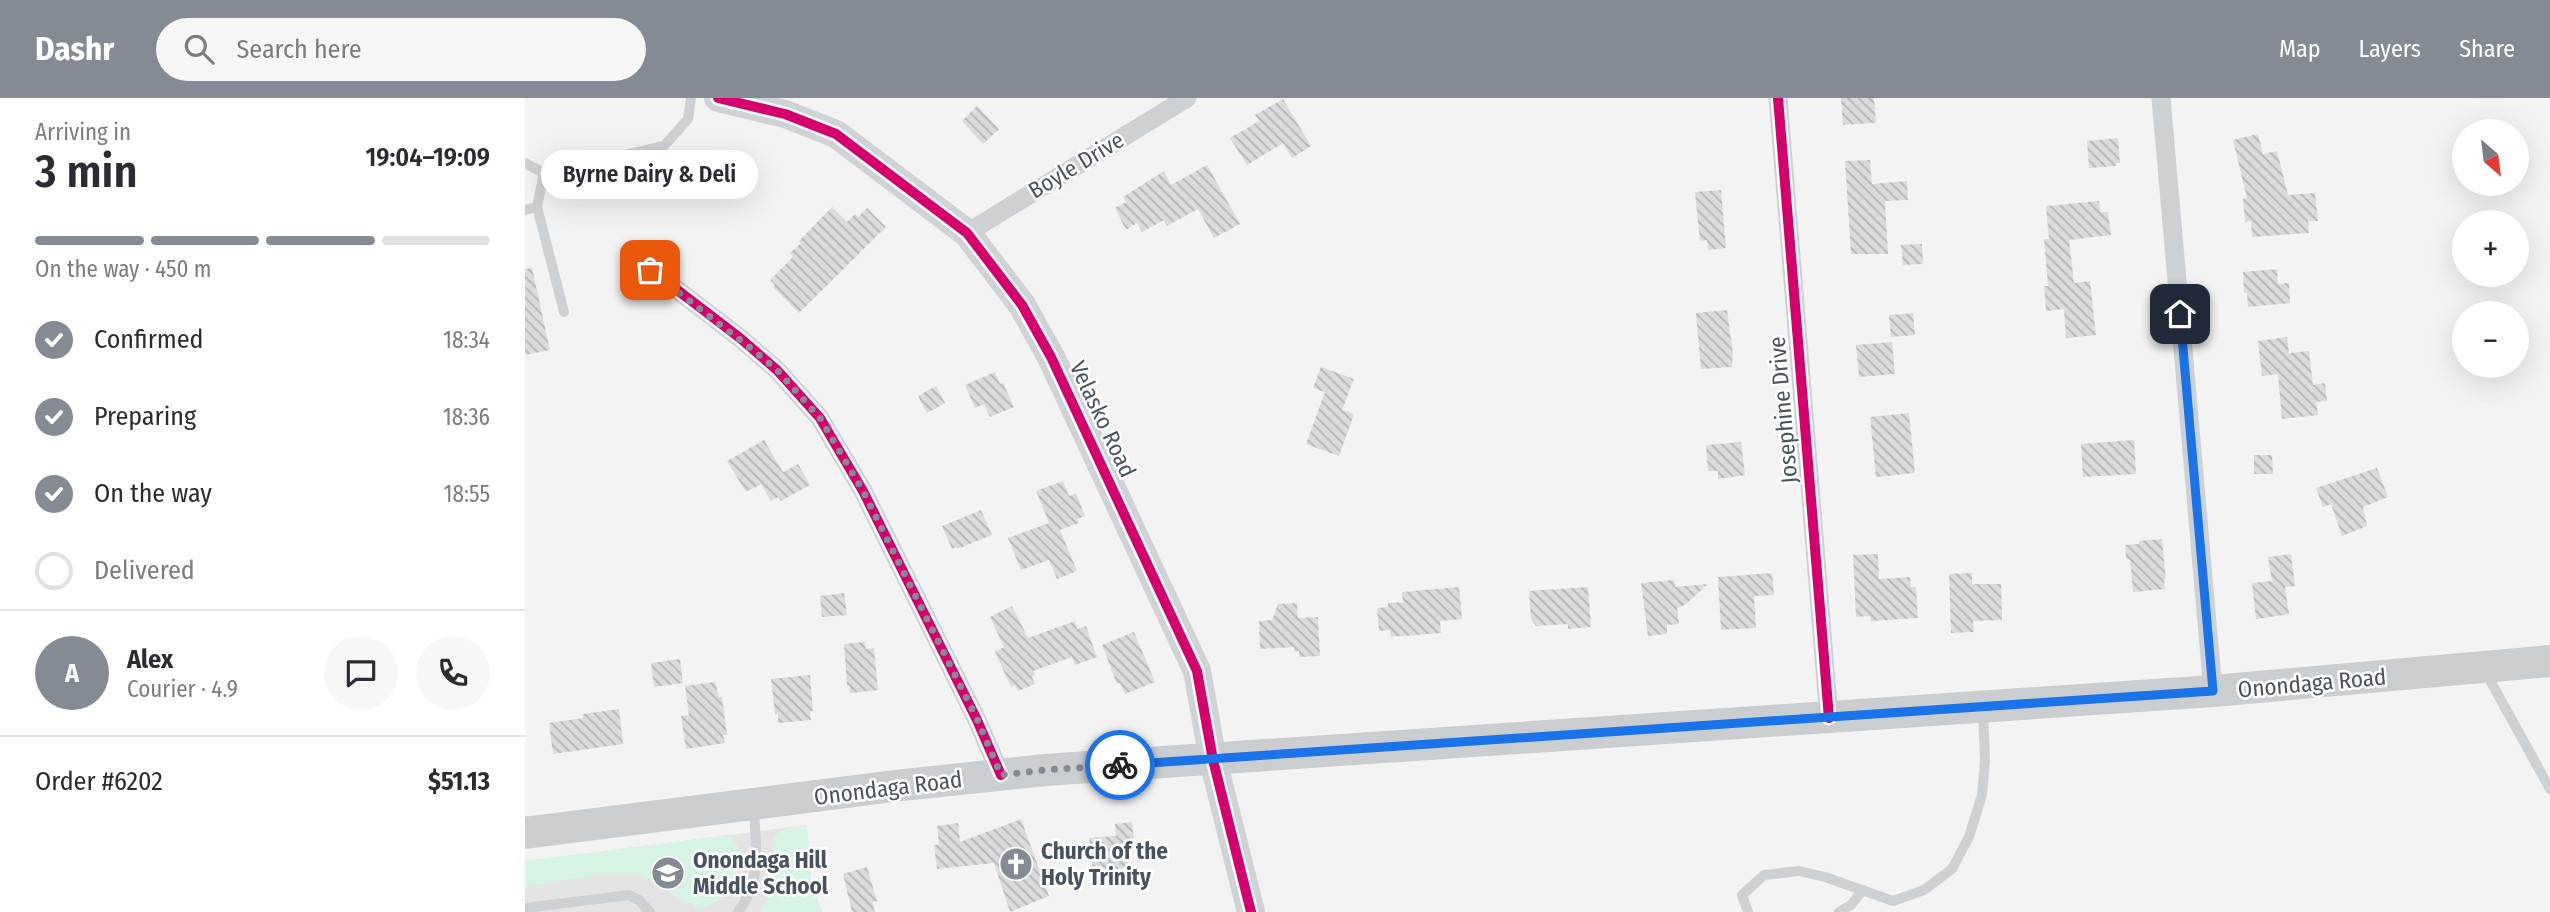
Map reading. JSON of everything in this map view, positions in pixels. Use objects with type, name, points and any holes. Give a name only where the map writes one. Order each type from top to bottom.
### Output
[{"type":"main road","name":"Onondaga Road","points":[[525,833],[894,786],[1045,770],[2213,691],[2550,661]]},
{"type":"street","name":"Velasko Road","points":[[718,98],[785,114],[836,134],[967,233],[1022,305],[1085,430],[1197,671],[1213,760],[1251,912]]},
{"type":"street","name":"Boyle Drive","points":[[967,233],[1187,98]]},
{"type":"street","name":"Josephine Drive","points":[[1778,98],[1829,718]]},
{"type":"street","points":[[2161,98],[2213,691]]},
{"type":"street","points":[[650,270],[777,370],[820,418],[863,491],[977,719],[1001,775]]},
{"type":"lane","points":[[525,163],[544,173],[664,146],[688,119],[691,98]]},
{"type":"lane","points":[[544,173],[537,207],[564,312]]},
{"type":"lane","points":[[525,210],[537,207]]},
{"type":"lane","points":[[2483,667],[2550,789]]},
{"type":"lane","points":[[1748,912],[1742,895],[1764,875],[1800,871],[1893,901],[1924,890],[1952,869],[1969,837],[1982,795],[1985,761],[1982,707]]},
{"type":"lane","points":[[738,912],[753,891],[756,869],[754,804]]},
{"type":"lane","points":[[1839,912],[1851,905],[1863,890]]},
{"type":"lane","points":[[525,908],[629,895],[639,900],[650,912]]},
{"type":"shaded area","name":"Onondaga Hill Middle School","points":[[807,825],[811,884],[822,912],[525,912],[525,861]]},
{"type":"green space","points":[[807,825],[811,884],[822,912],[761,912],[770,885],[773,838],[781,830]]},
{"type":"green space","points":[[730,835],[737,845],[739,855],[734,884],[724,897],[698,910],[693,907],[694,904],[681,900],[646,878],[635,875],[587,877],[525,887],[525,861]]},
{"type":"building","points":[[1841,98],[1874,98],[1876,123],[1843,125]]},
{"type":"building","points":[[1283,99],[1311,146],[1292,158],[1283,143],[1247,165],[1230,138],[1259,121],[1255,115]]},
{"type":"building","points":[[977,106],[999,129],[983,144],[962,121]]},
{"type":"building","points":[[2258,134],[2263,154],[2277,151],[2288,195],[2315,193],[2318,221],[2308,221],[2309,233],[2252,237],[2251,221],[2245,222],[2243,199],[2247,198],[2233,140]]},
{"type":"building","points":[[2118,138],[2120,163],[2116,163],[2116,166],[2089,168],[2087,141]]},
{"type":"building","points":[[1870,160],[1872,184],[1907,181],[1908,200],[1885,201],[1888,254],[1851,254],[1845,161]]},
{"type":"building","points":[[1207,165],[1240,224],[1214,238],[1198,209],[1167,226],[1164,220],[1142,232],[1137,223],[1126,230],[1115,208],[1126,202],[1123,197],[1164,171],[1171,185]]},
{"type":"building","points":[[1721,190],[1726,248],[1708,250],[1707,240],[1700,241],[1695,192]]},
{"type":"building","points":[[2099,201],[2100,212],[2108,212],[2111,235],[2069,240],[2074,283],[2090,281],[2096,335],[2066,338],[2064,309],[2046,311],[2044,286],[2048,286],[2044,239],[2049,239],[2046,206]]},
{"type":"building","points":[[832,207],[847,222],[855,214],[858,217],[867,208],[886,227],[799,313],[773,287],[775,285],[770,280],[793,257],[790,253],[801,243],[799,241]]},
{"type":"building","points":[[1922,244],[1923,264],[1903,265],[1901,245]]},
{"type":"building","points":[[532,268],[550,350],[525,355],[525,269]]},
{"type":"building","points":[[2277,269],[2278,284],[2289,283],[2290,303],[2248,307],[2243,272]]},
{"type":"building","points":[[1727,310],[1733,353],[1732,367],[1701,369],[1696,313]]},
{"type":"building","points":[[1913,313],[1915,335],[1891,337],[1889,315]]},
{"type":"building","points":[[2287,337],[2289,353],[2309,351],[2313,385],[2325,383],[2327,401],[2316,402],[2318,415],[2282,419],[2278,374],[2262,376],[2258,341]]},
{"type":"building","points":[[1892,342],[1895,374],[1859,377],[1856,345]]},
{"type":"building","points":[[1321,367],[1354,379],[1342,410],[1354,414],[1339,456],[1306,444],[1325,392],[1313,388]]},
{"type":"building","points":[[995,372],[1014,407],[990,417],[984,404],[975,408],[965,385]]},
{"type":"building","points":[[936,386],[945,403],[927,413],[918,396]]},
{"type":"building","points":[[1909,413],[1915,473],[1876,477],[1870,417]]},
{"type":"building","points":[[764,440],[783,472],[798,464],[810,485],[781,501],[778,497],[771,501],[761,484],[746,492],[727,461]]},
{"type":"building","points":[[2134,440],[2136,474],[2083,477],[2081,444]]},
{"type":"building","points":[[1741,442],[1745,475],[1718,479],[1718,471],[1708,471],[1706,445]]},
{"type":"building","points":[[2254,455],[2272,455],[2273,474],[2254,474]]},
{"type":"building","points":[[2377,468],[2388,497],[2363,507],[2367,526],[2342,536],[2331,504],[2323,507],[2316,488]]},
{"type":"building","points":[[1063,481],[1069,496],[1076,493],[1085,516],[1077,519],[1079,523],[1060,530],[1077,571],[1057,579],[1049,560],[1021,570],[1008,538],[1049,523],[1036,491]]},
{"type":"building","points":[[981,510],[992,535],[952,549],[942,526]]},
{"type":"building","points":[[2162,539],[2165,589],[2133,592],[2130,560],[2126,558],[2125,545]]},
{"type":"building","points":[[1878,554],[1879,579],[1910,577],[1911,587],[1916,587],[1918,618],[1871,621],[1870,616],[1856,617],[1853,555]]},
{"type":"building","points":[[2291,554],[2295,586],[2285,587],[2289,614],[2256,619],[2252,583],[2272,581],[2268,557]]},
{"type":"building","points":[[1772,573],[1774,595],[1754,596],[1756,628],[1721,630],[1718,577]]},
{"type":"building","points":[[1972,573],[1972,584],[2001,584],[2002,620],[1973,621],[1974,632],[1951,633],[1949,574]]},
{"type":"building","points":[[1674,580],[1675,587],[1708,584],[1685,605],[1677,608],[1679,624],[1667,625],[1667,634],[1648,636],[1641,583]]},
{"type":"building","points":[[1459,587],[1462,619],[1440,621],[1441,633],[1391,637],[1390,630],[1379,631],[1377,608],[1388,607],[1388,603],[1403,602],[1402,592]]},
{"type":"building","points":[[1588,587],[1591,627],[1568,629],[1568,624],[1536,626],[1531,619],[1529,591]]},
{"type":"building","points":[[844,593],[847,615],[822,617],[820,596]]},
{"type":"building","points":[[1297,603],[1298,618],[1318,617],[1320,656],[1299,657],[1299,651],[1294,652],[1294,647],[1260,649],[1259,621],[1272,620],[1278,604]]},
{"type":"building","points":[[1012,606],[1028,638],[1075,621],[1077,629],[1086,626],[1097,657],[1075,665],[1072,657],[1033,671],[1035,684],[1018,691],[1015,685],[1011,687],[995,652],[1004,647],[990,617]]},
{"type":"building","points":[[1134,632],[1155,682],[1125,694],[1120,683],[1117,684],[1102,645]]},
{"type":"building","points":[[865,642],[866,649],[874,648],[878,690],[850,693],[850,686],[847,686],[844,644]]},
{"type":"building","points":[[680,659],[683,683],[654,687],[651,663]]},
{"type":"building","points":[[810,675],[813,711],[810,711],[811,720],[778,723],[771,679]]},
{"type":"building","points":[[715,682],[719,697],[722,697],[727,735],[723,735],[725,743],[686,749],[681,716],[689,715],[685,686]]},
{"type":"building","points":[[619,709],[623,744],[553,754],[549,723],[583,718],[583,714]]},
{"type":"building","name":"Church of the Holy Trinity","points":[[1021,819],[1049,896],[1010,912],[994,863],[937,869],[934,845],[939,844],[937,826],[958,823],[960,842]]},
{"type":"building","points":[[1132,822],[1135,849],[1127,849],[1129,868],[1093,871],[1089,838],[1116,836],[1115,824]]},
{"type":"building","points":[[867,867],[877,901],[872,902],[875,912],[852,912],[843,874]]},
{"type":"cycle path","points":[[718,98],[785,114],[836,134],[967,233],[1022,305],[1051,357],[1197,671],[1213,760],[1251,912]]},
{"type":"cycle path","points":[[1778,98],[1829,718]]},
{"type":"cycle path","points":[[650,269],[777,370],[820,418],[863,491],[977,720],[1001,775]]},
{"type":"way so far","points":[[650,270],[740,338],[777,370],[820,418],[863,491],[977,719],[1001,775],[1120,765]]},
{"type":"place","name":"Byrne Dairy & Deli","points":[[650,270]]},
{"type":"place","name":"Church of the Holy Trinity","points":[[1016,864]]},
{"type":"place","name":"Onondaga Hill Middle School","points":[[668,873]]},
{"type":"route","points":[[1120,765],[2213,691],[2180,314]]}]
